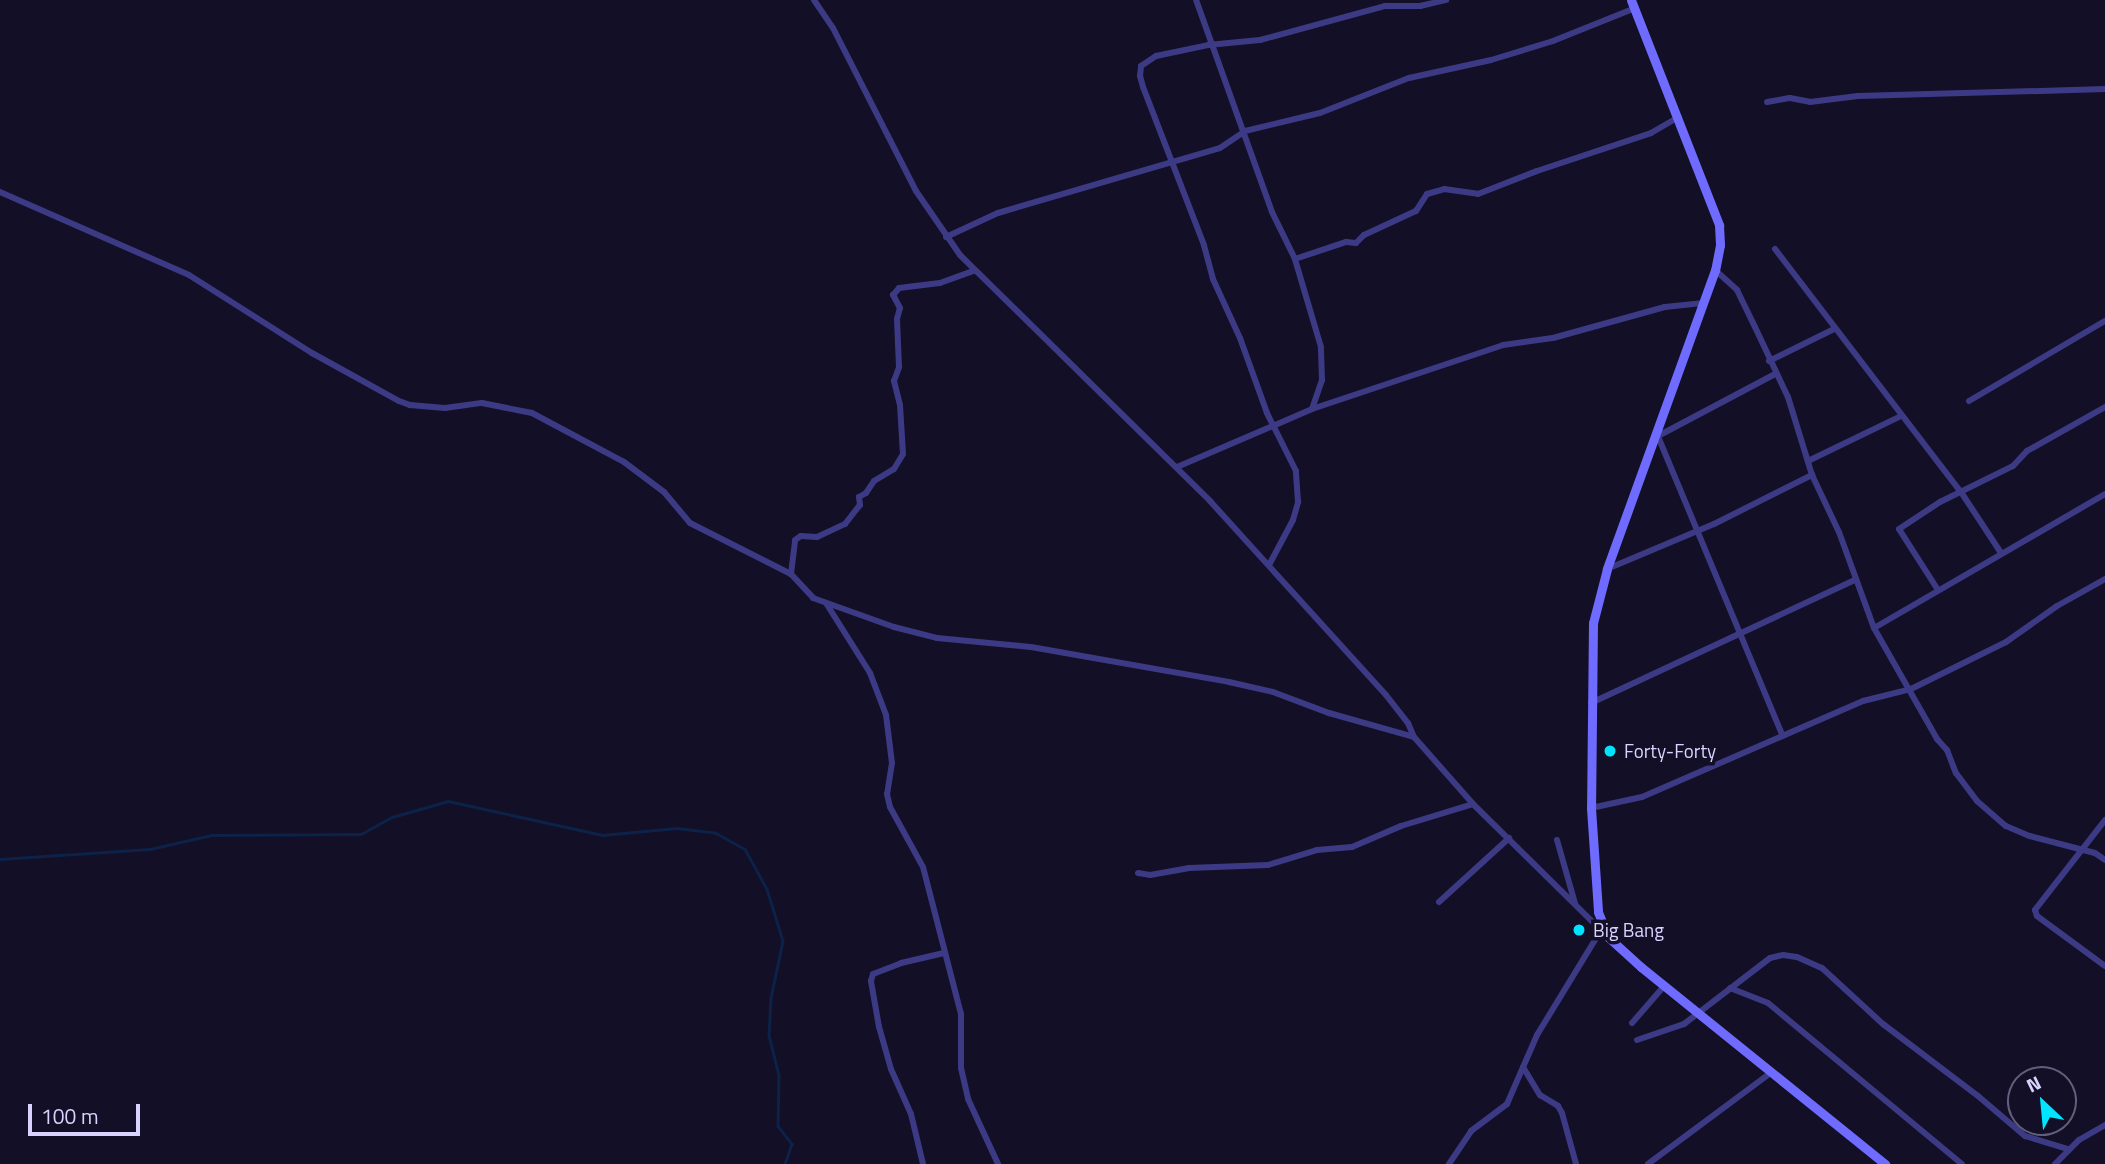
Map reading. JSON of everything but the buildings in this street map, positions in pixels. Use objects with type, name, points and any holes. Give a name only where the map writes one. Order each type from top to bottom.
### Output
[{"type":"street","points":[[814,0],[833,28],[916,191],[947,237],[975,270],[1058,355],[1177,467],[1386,695],[1408,723],[1414,737],[1473,803],[1604,934],[1885,1164]]},
{"type":"street","points":[[1196,0],[1272,212],[1295,259],[1321,347],[1322,380],[1312,409]]},
{"type":"street","points":[[1269,565],[1293,520],[1298,502],[1296,471],[1273,425],[1240,338],[1213,279],[1204,245],[1170,163],[1143,87],[1141,66],[1156,56],[1211,44],[1251,42],[1385,6],[1420,6],[1446,0]]},
{"type":"street","points":[[947,237],[998,213],[1220,148],[1245,131],[1320,113],[1409,78],[1491,60],[1553,41],[1633,4],[1719,225],[1720,244],[1715,270],[1607,569],[1592,623],[1591,808],[1598,912],[1604,934],[1542,1025],[1507,1104],[1471,1131],[1449,1164]]},
{"type":"street","points":[[1767,102],[1790,98],[1810,102],[1858,96],[2105,89]]},
{"type":"street","points":[[1295,259],[1346,242],[1356,243],[1364,235],[1416,211],[1427,194],[1444,189],[1478,194],[1536,171],[1651,133],[1679,117]]},
{"type":"street","points":[[0,192],[189,275],[312,353],[398,401],[410,405],[445,408],[482,403],[532,414],[624,462],[664,492],[690,523],[791,574],[807,594],[825,602],[894,627],[937,638],[1031,647],[1228,682],[1414,737]]},
{"type":"street","points":[[1775,249],[1961,492],[2001,553]]},
{"type":"street","points":[[791,574],[795,540],[801,536],[817,537],[845,524],[860,505],[859,497],[874,481],[894,469],[902,454],[900,405],[894,381],[898,367],[897,318],[900,308],[893,295],[899,288],[940,283],[975,270]]},
{"type":"street","points":[[1715,270],[1737,290],[1788,397],[1812,475],[1839,532],[1874,628],[1911,689],[1956,773],[1992,816],[2030,836],[2095,853],[2105,860]]},
{"type":"street","points":[[1177,467],[1312,409],[1503,345],[1553,338],[1665,307],[1702,303]]},
{"type":"street","points":[[1969,401],[2105,321]]},
{"type":"street","points":[[1769,361],[1834,329]]},
{"type":"street","points":[[1657,433],[1775,374]]},
{"type":"street","points":[[1938,590],[1899,529],[1961,492],[2013,466],[2027,452],[2105,407]]},
{"type":"street","points":[[1808,461],[1901,416]]},
{"type":"street","points":[[1657,433],[1783,736]]},
{"type":"street","points":[[1607,569],[1697,532],[1812,475]]},
{"type":"street","points":[[1874,628],[2105,494]]},
{"type":"street","points":[[1591,808],[1642,797],[1863,701],[1911,689],[2006,642],[2057,606],[2105,579]]},
{"type":"street","points":[[1591,703],[1855,580]]},
{"type":"street","points":[[825,602],[870,673],[886,715],[892,762],[887,794],[890,807],[923,867],[961,1014],[961,1068],[968,1099],[998,1164]]},
{"type":"street","points":[[1138,873],[1150,875],[1189,868],[1268,864],[1317,850],[1352,847],[1473,803]]},
{"type":"street","points":[[2105,820],[2035,909],[2037,916],[2105,966]]},
{"type":"street","points":[[1439,902],[1509,838]]},
{"type":"street","points":[[1557,840],[1576,905]]},
{"type":"street","points":[[923,1164],[911,1114],[891,1069],[879,1027],[871,981],[873,974],[901,962],[944,953]]},
{"type":"street","points":[[1637,1040],[1684,1024],[1770,958],[1783,955],[1822,968],[1883,1024],[1978,1096],[2025,1136],[2068,1149]]},
{"type":"street","points":[[1632,1023],[1665,985]]},
{"type":"street","points":[[1730,988],[1768,1003],[1962,1164]]},
{"type":"street","points":[[1523,1067],[1540,1095],[1558,1107],[1562,1113],[1576,1164]]},
{"type":"street","points":[[1648,1164],[1772,1072]]},
{"type":"street","points":[[2055,1164],[2068,1149],[2105,1125]]},
{"type":"waterway","points":[[0,859],[150,849],[212,835],[361,834],[392,817],[448,801],[602,835],[677,828],[716,833],[745,849],[767,889],[783,941],[771,998],[769,1035],[779,1075],[778,1126],[792,1144],[785,1164]]},
{"type":"place","name":"Forty-Forty","points":[[1610,751]]},
{"type":"place","name":"Big Bang","points":[[1579,930]]}]
